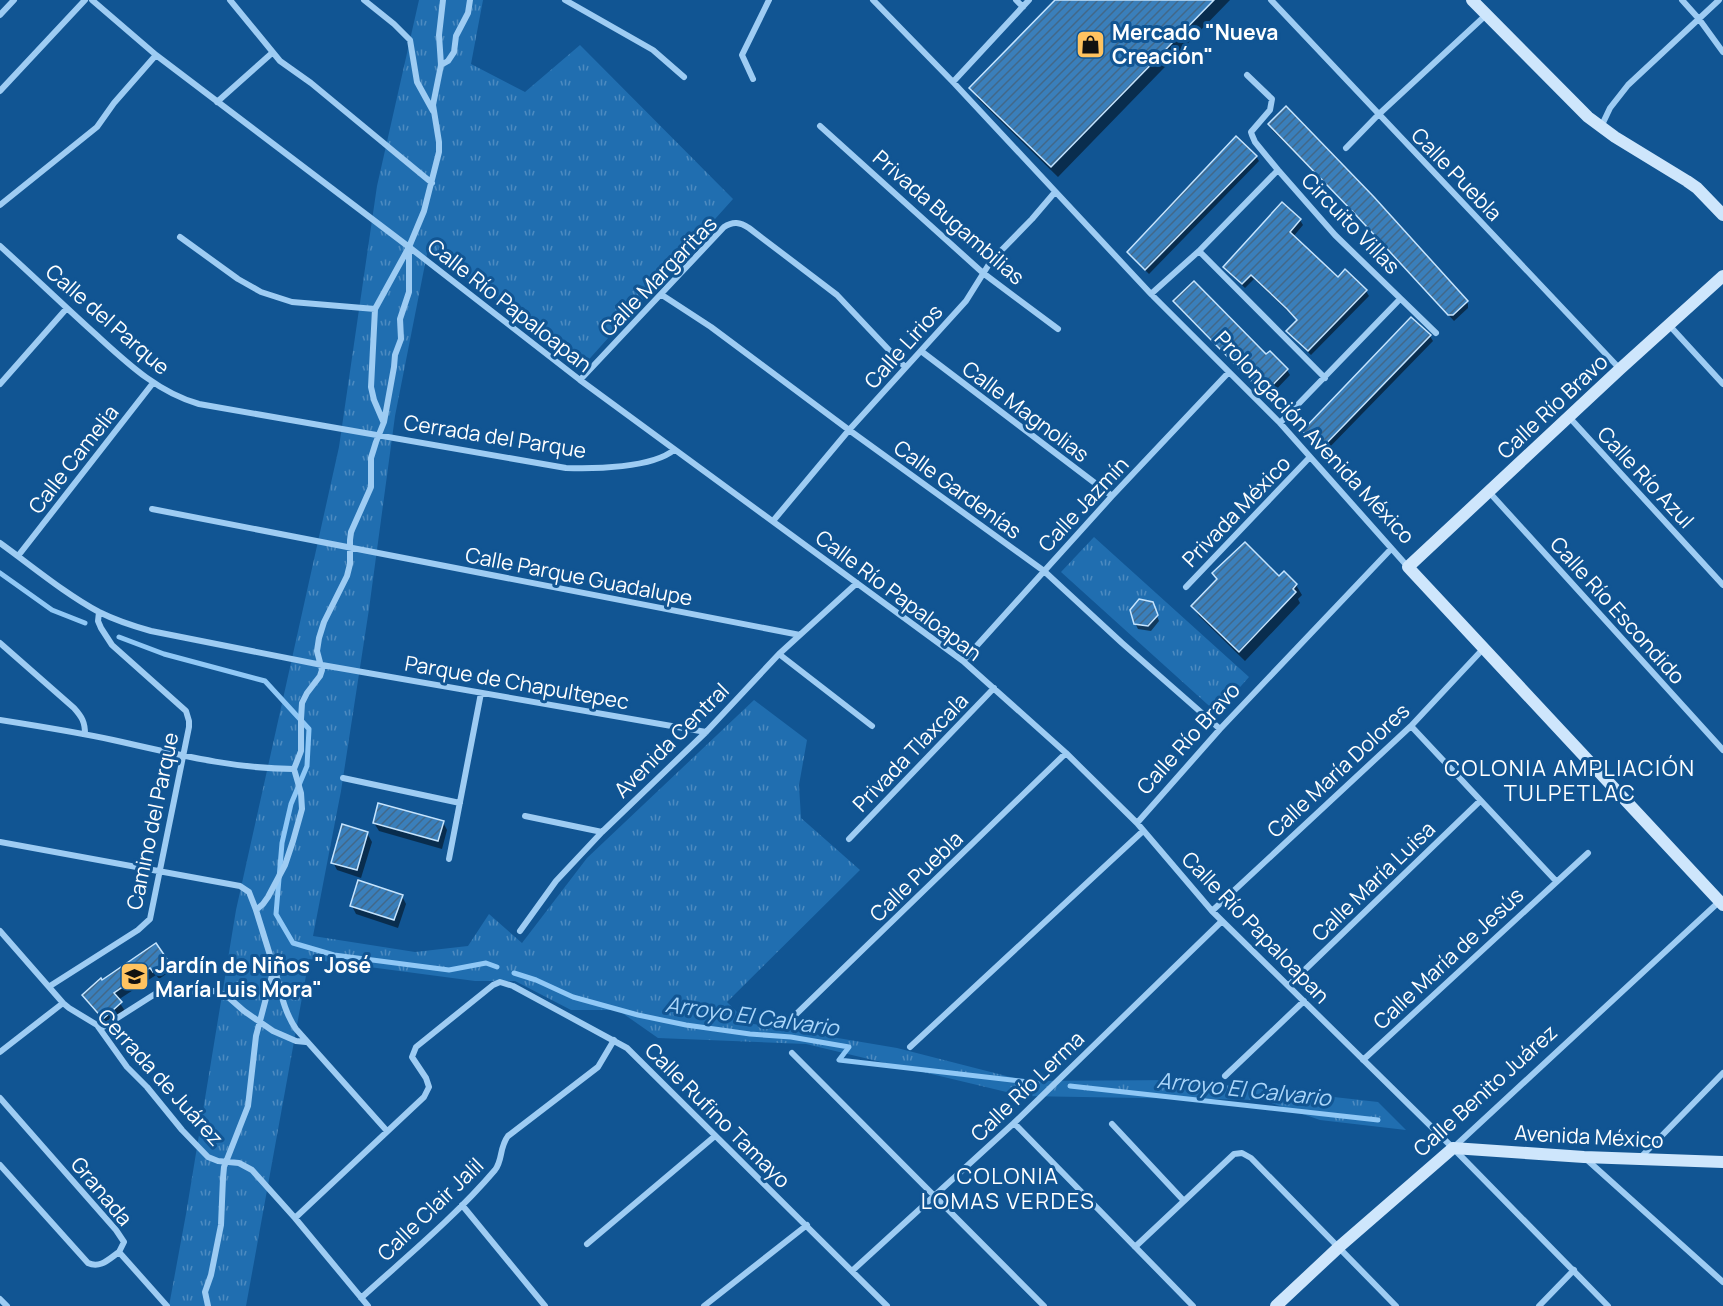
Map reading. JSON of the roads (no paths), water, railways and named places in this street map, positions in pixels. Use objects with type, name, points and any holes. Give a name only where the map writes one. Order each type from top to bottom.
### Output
[{"type":"street","points":[[0,15],[14,0]]},
{"type":"street","points":[[0,91],[85,0]]},
{"type":"street","name":"Calle Río Papaloapan","points":[[92,0],[156,55],[580,380],[963,661],[1066,753],[1137,823],[1212,911],[1453,1148],[1608,1306]]},
{"type":"street","points":[[230,0],[272,53],[432,183]]},
{"type":"street","points":[[364,0],[410,40],[417,82],[434,112]]},
{"type":"street","points":[[384,422],[371,387],[375,309],[409,247],[422,218],[432,183],[440,142],[434,99],[441,65],[439,35],[443,0]]},
{"type":"street","points":[[441,65],[448,62],[454,52],[456,36],[468,13],[470,0]]},
{"type":"street","points":[[564,0],[654,50],[684,77]]},
{"type":"street","points":[[753,79],[742,55],[769,0]]},
{"type":"street","name":"Prolongación Avenida México","points":[[873,0],[953,81],[1151,294],[1280,423],[1483,649],[1722,901]]},
{"type":"street","points":[[1016,0],[1023,7]]},
{"type":"street","points":[[953,81],[1029,0]]},
{"type":"street","name":"Calle Puebla","points":[[1271,0],[1620,369]]},
{"type":"street","points":[[1472,0],[1575,106],[1615,137],[1697,188],[1723,215]]},
{"type":"street","points":[[1682,0],[1723,52]]},
{"type":"street","points":[[1601,127],[1610,108],[1628,85],[1719,0]]},
{"type":"street","points":[[1346,148],[1378,115],[1486,15]]},
{"type":"street","points":[[217,102],[272,53]]},
{"type":"street","points":[[0,205],[97,127],[114,103],[156,55]]},
{"type":"street","name":"Circuito Villas","points":[[1247,75],[1272,99],[1270,110],[1253,129],[1251,135],[1278,170],[1335,235],[1436,333]]},
{"type":"street","name":"Privada Bugambilias","points":[[820,126],[983,273],[1058,329]]},
{"type":"street","name":"Circuito Villas","points":[[1151,294],[1198,251],[1278,170]]},
{"type":"street","name":"Calle Lirios","points":[[772,521],[849,430],[966,301],[991,261],[1055,192]]},
{"type":"street","name":"Calle Margaritas","points":[[580,380],[724,227],[735,223],[749,228],[837,295],[905,367]]},
{"type":"street","points":[[180,237],[238,279],[261,292],[292,302],[375,309]]},
{"type":"street","name":"Calle del Parque","points":[[0,246],[125,361],[153,382],[184,400],[379,435]]},
{"type":"street","points":[[256,910],[263,904],[285,865],[302,803],[294,769],[301,751],[302,704],[320,676],[322,665],[317,651],[319,638],[324,622],[346,576],[350,564],[351,532],[371,487],[371,458],[384,422],[395,354],[400,339],[400,319],[409,292],[409,247]]},
{"type":"street","points":[[1198,251],[1325,378]]},
{"type":"street","name":"Calle Río Bravo","points":[[1408,567],[1668,324],[1723,276]]},
{"type":"street","name":"Calle Gardenías","points":[[662,295],[711,327],[1044,571],[1220,729]]},
{"type":"street","name":"Circuito Villas","points":[[1280,423],[1400,298]]},
{"type":"street","points":[[0,384],[67,308]]},
{"type":"street","points":[[1668,324],[1723,384]]},
{"type":"street","name":"Calle Magnolias","points":[[921,351],[1112,496]]},
{"type":"street","name":"Calle Jazmín","points":[[963,661],[1112,496],[1229,372]]},
{"type":"street","name":"Calle Camelia","points":[[18,556],[153,382]]},
{"type":"street","name":"Calle Río Azul","points":[[1569,417],[1723,585]]},
{"type":"street","name":"Cerrada del Parque","points":[[379,435],[566,468],[621,466],[664,457],[674,450]]},
{"type":"street","name":"Privada México","points":[[1186,587],[1310,458]]},
{"type":"street","name":"Calle Río Escondido","points":[[1489,492],[1723,750]]},
{"type":"street","name":"Calle Parque Guadalupe","points":[[152,510],[800,635]]},
{"type":"street","name":"Parque de Chapultepec","points":[[0,543],[99,612],[126,624],[151,631],[322,665],[706,732]]},
{"type":"street","name":"Calle Río Bravo","points":[[1137,823],[1220,729],[1391,549]]},
{"type":"street","name":"Avenida Central","points":[[520,930],[556,881],[602,832],[706,732],[779,654],[857,583]]},
{"type":"street","name":"Camino del Parque","points":[[50,986],[150,920],[189,727],[186,711],[112,645],[98,621],[99,612]]},
{"type":"street","points":[[0,643],[82,717],[85,734]]},
{"type":"street","name":"Calle María Dolores","points":[[1212,911],[1411,726],[1483,649]]},
{"type":"street","points":[[779,654],[872,726]]},
{"type":"street","name":"Privada Tlaxcala","points":[[849,839],[994,688]]},
{"type":"street","points":[[449,859],[481,693]]},
{"type":"street","points":[[0,720],[85,734],[183,755],[264,768],[294,769]]},
{"type":"street","points":[[1411,726],[1556,881]]},
{"type":"street","name":"Calle Puebla","points":[[788,1022],[1066,753]]},
{"type":"street","points":[[343,778],[460,803]]},
{"type":"street","name":"Calle María Luisa","points":[[1288,986],[1480,801]]},
{"type":"street","points":[[525,816],[602,832]]},
{"type":"street","points":[[910,1047],[1143,831]]},
{"type":"street","points":[[0,842],[240,886],[249,892],[288,1017],[306,1042],[387,1131],[295,1218]]},
{"type":"street","name":"Calle María de Jesús","points":[[1363,1060],[1588,853]]},
{"type":"street","name":"Calle Benito Juárez","points":[[1276,1306],[1339,1247],[1453,1148],[1722,901]]},
{"type":"street","name":"Calle Río Lerma","points":[[852,1271],[1014,1123],[1222,921]]},
{"type":"street","name":"Cerrada de Juárez","points":[[1,935],[50,986],[63,1003],[92,1021],[100,1029],[127,1067],[208,1157],[226,1161]]},
{"type":"street","points":[[208,1306],[205,1292],[211,1275],[221,1225],[226,1161],[248,1106],[259,1022],[274,968]]},
{"type":"street","name":"Calle Rufino Tamayo","points":[[387,1131],[424,1097],[429,1088],[426,1078],[412,1057],[414,1050],[493,985],[500,982],[513,986],[627,1048],[887,1306]]},
{"type":"street","points":[[100,1029],[159,992],[216,991],[222,993],[259,1022],[296,1041],[306,1042]]},
{"type":"street","points":[[1225,1076],[1304,1001]]},
{"type":"street","points":[[0,1052],[63,1003]]},
{"type":"street","name":"Calle Clair Jalil","points":[[361,1298],[462,1205],[498,1167],[502,1147],[508,1137],[598,1067],[614,1040]]},
{"type":"street","points":[[792,1053],[1044,1306]]},
{"type":"street","points":[[1640,1158],[1723,1073]]},
{"type":"street","name":"Granada","points":[[0,1098],[122,1238],[124,1245],[119,1252],[167,1306]]},
{"type":"street","points":[[1014,1123],[1193,1306]]},
{"type":"street","points":[[1112,1124],[1184,1201]]},
{"type":"street","points":[[587,1244],[715,1136]]},
{"type":"street","name":"Avenida México","points":[[1453,1148],[1584,1157],[1723,1162]]},
{"type":"street","points":[[1135,1247],[1234,1154],[1242,1153],[1251,1158],[1396,1306]]},
{"type":"street","points":[[1584,1157],[1723,1282]]},
{"type":"street","points":[[226,1161],[244,1164],[252,1170],[368,1306]]},
{"type":"street","points":[[0,1165],[88,1263],[94,1266],[100,1265],[119,1252]]},
{"type":"street","points":[[462,1205],[545,1306]]},
{"type":"street","points":[[704,1306],[807,1226]]},
{"type":"street","points":[[1539,1306],[1574,1270]]},
{"type":"street","points":[[0,1299],[7,1306]]},
{"type":"waterway","name":"Arroyo El Calvario","points":[[0,573],[52,610],[85,623]]},
{"type":"waterway","name":"Arroyo El Calvario","points":[[119,637],[164,654],[265,681],[309,729],[307,766],[291,804],[282,843],[276,914],[293,943],[334,955],[449,970],[486,963],[497,967]]},
{"type":"waterway","name":"Arroyo El Calvario","points":[[514,973],[536,980],[573,997],[638,1015],[686,1025],[791,1037],[849,1047],[839,1060],[1037,1083]]},
{"type":"waterway","name":"Arroyo El Calvario","points":[[1070,1086],[1378,1120]]},
{"type":"place","name":"Mercado \"Nueva Creación\"","points":[[1091,44]]},
{"type":"place","name":"Jardín de Niños \"José María Luis Mora\"","points":[[134,977]]},
{"type":"district","name":"COLONIA AMPLIACIÓN TULPETLAC","points":[[1570,780]]},
{"type":"district","name":"COLONIA LOMAS VERDES","points":[[1008,1188]]}]
